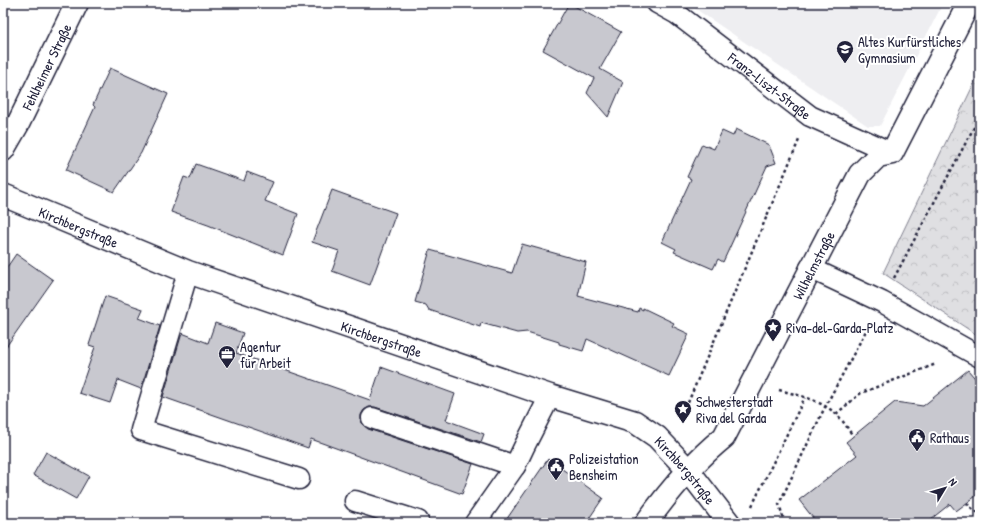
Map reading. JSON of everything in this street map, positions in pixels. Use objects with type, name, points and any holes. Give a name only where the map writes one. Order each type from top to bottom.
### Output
[{"type":"street","name":"Fehlheimer Straße","points":[[3,150],[22,117],[77,3]]},
{"type":"street","points":[[892,153],[969,3]]},
{"type":"street","name":"Wilhelmstraße","points":[[646,523],[665,496],[688,470],[707,450],[724,437],[810,268],[860,174],[878,156],[892,153]]},
{"type":"street","name":"Kirchbergstraße","points":[[3,195],[188,272],[550,396],[635,422],[657,437],[688,470],[730,523]]},
{"type":"lane","name":"Franz-Liszt-Straße","points":[[657,3],[677,14],[810,116],[892,153]]},
{"type":"lane","points":[[810,268],[882,302],[975,354]]},
{"type":"lane","points":[[188,272],[141,430],[299,479]]},
{"type":"lane","points":[[475,523],[515,466],[550,396]]},
{"type":"lane","points":[[372,418],[515,466]]},
{"type":"lane","points":[[355,501],[418,521],[417,523]]},
{"type":"path","points":[[657,437],[686,406],[810,116]]},
{"type":"path","points":[[784,523],[779,504],[825,407],[980,116]]},
{"type":"path","points":[[836,414],[861,393],[975,354]]},
{"type":"path","points":[[751,509],[807,397],[836,414],[854,436]]},
{"type":"path","points":[[967,503],[980,514]]},
{"type":"shaded area","name":"Altes Kurfürstliches Gymnasium","points":[[687,3],[943,3],[880,126],[868,126]]},
{"type":"green space","points":[[980,71],[980,337],[883,273]]},
{"type":"building","points":[[569,3],[621,32],[600,69],[623,82],[608,117],[587,93],[594,78],[543,50]]},
{"type":"building","points":[[110,68],[168,94],[141,153],[114,192],[66,170],[95,107],[93,105]]},
{"type":"building","points":[[736,129],[769,145],[776,163],[767,166],[723,262],[718,259],[713,269],[674,252],[676,249],[662,242],[691,179],[687,177],[702,144],[714,149],[722,131],[733,136]]},
{"type":"building","points":[[196,164],[244,181],[247,172],[273,182],[265,201],[298,214],[283,255],[171,212],[184,177],[190,179]]},
{"type":"building","points":[[332,190],[396,213],[370,285],[332,271],[339,251],[312,242]]},
{"type":"building","points":[[522,244],[586,262],[578,296],[638,312],[639,308],[643,310],[643,308],[674,323],[672,326],[689,334],[669,376],[587,339],[583,351],[527,332],[517,333],[481,323],[480,327],[429,310],[426,305],[415,302],[430,250],[512,273]]},
{"type":"building","points":[[16,254],[53,280],[3,351],[3,273]]},
{"type":"building","points":[[105,296],[143,309],[139,318],[160,326],[141,389],[118,380],[110,403],[79,393],[95,347],[89,345]]},
{"type":"building","points":[[215,323],[243,333],[236,353],[370,400],[381,367],[455,394],[446,420],[484,434],[481,442],[375,407],[369,407],[364,410],[361,415],[361,420],[363,425],[368,429],[473,464],[462,494],[311,439],[308,448],[163,397],[182,333],[208,343]]},
{"type":"building","name":"Rathaus","points":[[968,370],[980,384],[980,493],[956,511],[950,504],[926,523],[817,523],[799,500],[857,455],[846,442],[895,402],[923,406]]},
{"type":"building","points":[[46,452],[89,476],[76,499],[33,475]]},
{"type":"building","name":"Polizeistation Bensheim","points":[[548,459],[603,498],[586,523],[504,523]]},
{"type":"place","name":"Altes Kurfürstliches Gymnasium","points":[[845,64]]},
{"type":"place","name":"Riva-del-Garda-Platz","points":[[773,342]]},
{"type":"place","name":"Agentur für Arbeit","points":[[227,369]]},
{"type":"place","name":"Schwesterstadt Riva del Garda","points":[[683,424]]},
{"type":"place","name":"Rathaus","points":[[917,452]]},
{"type":"place","name":"Polizeistation Bensheim","points":[[556,481]]}]
